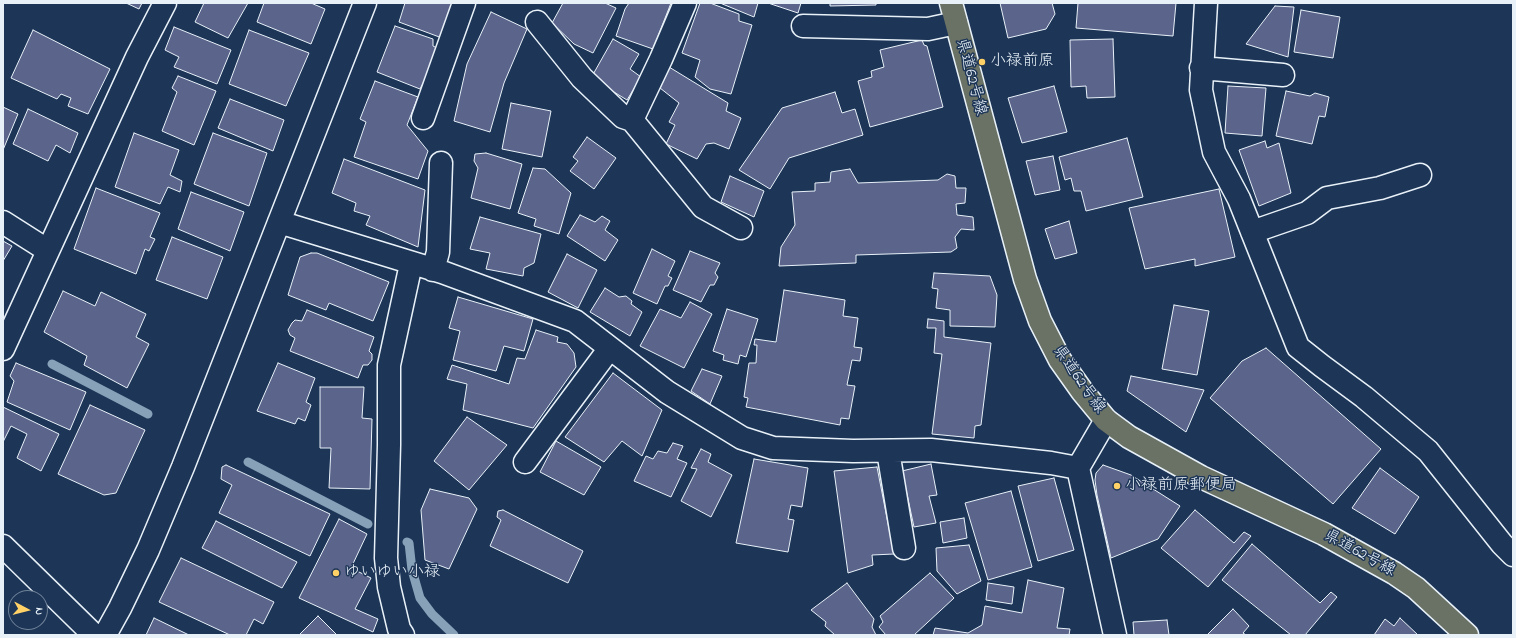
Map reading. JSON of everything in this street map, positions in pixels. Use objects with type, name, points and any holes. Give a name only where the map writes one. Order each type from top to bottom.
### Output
[{"type":"main road","name":"県道62号線","points":[[953,13],[1025,279],[1040,321],[1060,360],[1082,391],[1106,420],[1129,437],[1201,477],[1324,534],[1394,573],[1416,588],[1468,635]]},
{"type":"street","points":[[3,349],[137,56],[165,3]]},
{"type":"street","points":[[105,635],[148,550],[183,467],[365,3]]},
{"type":"street","points":[[423,118],[464,3]]},
{"type":"street","points":[[632,120],[662,59],[685,3]]},
{"type":"street","points":[[1206,3],[1201,90],[1214,152],[1239,199],[1298,346],[1364,397],[1428,451],[1502,544],[1513,555]]},
{"type":"street","points":[[803,26],[928,29],[953,13]]},
{"type":"street","points":[[537,22],[582,78],[623,117],[632,120],[703,207],[741,228]]},
{"type":"street","points":[[1202,68],[1283,75]]},
{"type":"street","points":[[433,270],[438,252],[441,163]]},
{"type":"street","points":[[1252,232],[1307,213],[1327,198],[1380,188],[1420,175]]},
{"type":"street","points":[[3,222],[47,250]]},
{"type":"street","points":[[279,222],[433,270],[575,322],[667,392],[742,438],[774,448],[853,451],[931,450],[1051,463],[1078,468]]},
{"type":"street","points":[[403,635],[399,629],[389,587],[386,558],[389,445],[389,365],[411,264]]},
{"type":"street","points":[[525,462],[610,348]]},
{"type":"street","points":[[1106,420],[1078,468],[1114,635]]},
{"type":"street","points":[[888,451],[904,548]]},
{"type":"street","points":[[3,546],[94,635]]},
{"type":"building","points":[[126,3],[142,3],[139,9]]},
{"type":"building","points":[[204,3],[248,3],[228,38],[195,22]]},
{"type":"building","points":[[264,3],[311,3],[325,9],[311,44],[257,22]]},
{"type":"building","points":[[405,3],[454,4],[442,38],[399,22]]},
{"type":"building","points":[[563,3],[605,3],[616,8],[593,53],[574,44],[552,23]]},
{"type":"building","points":[[629,3],[671,3],[653,49],[616,36],[625,9]]},
{"type":"building","points":[[700,3],[710,3],[739,14],[739,21],[752,25],[731,94],[710,89],[695,77],[700,60],[682,53]]},
{"type":"building","points":[[720,3],[758,3],[754,17]]},
{"type":"building","points":[[768,3],[801,3],[798,13]]},
{"type":"building","points":[[830,3],[876,3],[876,5],[830,6]]},
{"type":"building","points":[[1000,3],[1052,3],[1055,14],[1046,29],[1008,38]]},
{"type":"building","points":[[1078,3],[1176,3],[1173,36],[1076,28]]},
{"type":"building","points":[[1275,6],[1294,7],[1288,57],[1246,44]]},
{"type":"building","points":[[1301,10],[1340,17],[1333,58],[1294,52]]},
{"type":"building","points":[[491,12],[527,29],[504,83],[490,132],[454,121],[467,64]]},
{"type":"building","points":[[395,26],[433,39],[433,46],[437,48],[431,68],[420,89],[377,72]]},
{"type":"building","points":[[174,27],[231,50],[217,84],[174,67],[179,57],[165,50]]},
{"type":"building","points":[[33,30],[110,69],[88,114],[68,106],[71,98],[61,94],[57,99],[11,78]]},
{"type":"building","points":[[249,30],[309,53],[286,106],[229,84]]},
{"type":"building","points":[[613,39],[639,54],[630,69],[641,77],[627,100],[591,78]]},
{"type":"building","points":[[1113,39],[1115,97],[1087,98],[1086,86],[1071,87],[1070,40]]},
{"type":"building","points":[[922,40],[924,45],[927,46],[943,107],[870,127],[858,81],[872,77],[871,71],[884,67],[880,50]]},
{"type":"building","points":[[669,67],[728,103],[726,111],[741,118],[729,149],[714,143],[706,144],[697,159],[666,144],[675,125],[669,122],[679,103],[660,88]]},
{"type":"building","points":[[178,76],[216,91],[194,145],[162,131],[177,92],[172,88]]},
{"type":"building","points":[[375,81],[418,97],[407,125],[428,151],[418,179],[354,157],[366,122],[360,119]]},
{"type":"building","points":[[1054,86],[1067,132],[1022,143],[1008,98]]},
{"type":"building","points":[[1228,86],[1266,88],[1262,136],[1225,133]]},
{"type":"building","points":[[1286,91],[1310,96],[1315,93],[1329,97],[1325,117],[1319,116],[1312,144],[1276,136]]},
{"type":"building","points":[[835,92],[842,113],[855,109],[863,135],[789,158],[770,189],[739,170],[782,108]]},
{"type":"building","points":[[230,99],[284,120],[273,151],[218,128]]},
{"type":"building","points":[[511,103],[551,111],[542,157],[502,149]]},
{"type":"building","points":[[3,107],[18,114],[3,150]]},
{"type":"building","points":[[28,109],[78,133],[70,153],[56,145],[48,161],[13,144]]},
{"type":"building","points":[[134,133],[179,150],[170,175],[182,181],[180,192],[168,187],[160,204],[115,187]]},
{"type":"building","points":[[213,133],[267,153],[249,206],[194,184]]},
{"type":"building","points":[[587,137],[616,158],[594,189],[570,171],[578,161],[573,157]]},
{"type":"building","points":[[1127,138],[1143,197],[1086,211],[1081,191],[1074,191],[1071,178],[1065,180],[1059,157]]},
{"type":"building","points":[[1265,141],[1267,148],[1279,143],[1291,193],[1259,206],[1239,150]]},
{"type":"building","points":[[486,153],[522,164],[510,209],[471,198],[478,168],[474,161],[475,154]]},
{"type":"building","points":[[1053,156],[1060,190],[1035,195],[1026,161]]},
{"type":"building","points":[[344,159],[425,190],[418,247],[366,225],[370,216],[354,211],[356,203],[332,193]]},
{"type":"building","points":[[533,168],[545,169],[571,193],[559,234],[534,226],[536,219],[518,213]]},
{"type":"building","points":[[850,169],[858,183],[938,180],[947,174],[955,176],[956,188],[966,188],[965,203],[956,204],[957,215],[973,217],[974,230],[961,229],[955,237],[957,248],[951,252],[856,255],[856,263],[779,266],[781,247],[795,225],[792,192],[815,191],[815,183],[830,182],[831,172]]},
{"type":"building","points":[[730,176],[764,191],[754,217],[721,202]]},
{"type":"building","points":[[96,188],[160,213],[150,237],[155,239],[149,251],[145,249],[136,274],[74,249]]},
{"type":"building","points":[[1219,189],[1235,257],[1195,266],[1195,259],[1145,269],[1129,208]]},
{"type":"building","points":[[191,192],[244,212],[230,251],[178,229]]},
{"type":"building","points":[[580,215],[595,222],[602,216],[610,221],[605,230],[618,240],[605,261],[567,236]]},
{"type":"building","points":[[480,217],[541,234],[534,263],[524,268],[523,276],[486,269],[490,253],[470,249]]},
{"type":"building","points":[[1069,221],[1077,253],[1055,259],[1045,229]]},
{"type":"building","points":[[172,237],[223,257],[207,299],[156,280]]},
{"type":"building","points":[[3,241],[12,246],[3,261]]},
{"type":"building","points":[[652,249],[675,261],[668,276],[672,278],[668,286],[665,286],[657,304],[633,293]]},
{"type":"building","points":[[690,251],[720,263],[715,273],[718,277],[714,285],[710,285],[701,302],[673,290]]},
{"type":"building","points":[[311,253],[317,253],[389,282],[373,321],[329,303],[326,310],[288,295],[300,257]]},
{"type":"building","points":[[567,254],[597,270],[578,308],[548,292]]},
{"type":"building","points":[[934,273],[990,276],[997,295],[995,327],[950,326],[950,310],[936,308],[938,289],[932,288]]},
{"type":"building","points":[[605,288],[619,297],[626,296],[632,301],[631,304],[642,312],[630,336],[590,312]]},
{"type":"building","points":[[784,290],[845,300],[843,316],[858,318],[854,347],[862,348],[860,361],[852,360],[847,385],[855,386],[849,419],[841,418],[840,425],[746,407],[748,398],[744,397],[749,363],[756,363],[757,345],[754,345],[755,339],[776,342]]},
{"type":"building","points":[[63,291],[95,306],[101,292],[146,314],[136,337],[149,344],[127,388],[84,365],[87,356],[44,332]]},
{"type":"building","points":[[458,297],[533,319],[524,351],[504,346],[496,371],[453,360],[460,331],[449,328]]},
{"type":"building","points":[[690,302],[712,314],[684,368],[640,346],[660,309],[681,318]]},
{"type":"building","points":[[1174,305],[1209,311],[1197,375],[1162,369]]},
{"type":"building","points":[[727,309],[758,319],[746,357],[740,355],[738,364],[723,360],[724,355],[713,351]]},
{"type":"building","points":[[307,310],[374,337],[369,351],[372,354],[372,360],[368,365],[363,365],[358,378],[290,351],[295,338],[290,335],[288,330],[295,320],[302,321]]},
{"type":"building","points":[[928,319],[944,321],[944,337],[991,343],[981,425],[975,426],[974,438],[932,434],[942,354],[934,353],[936,328],[927,328]]},
{"type":"building","points":[[536,330],[558,337],[557,342],[567,344],[574,353],[576,367],[533,428],[463,410],[467,384],[447,379],[452,365],[509,384],[517,358],[525,359]]},
{"type":"building","points":[[1266,348],[1381,449],[1333,504],[1210,398],[1242,361]]},
{"type":"building","points":[[16,363],[86,392],[70,430],[7,402],[14,381],[10,376]]},
{"type":"building","points":[[278,363],[315,378],[306,402],[311,405],[305,421],[298,418],[295,424],[257,411]]},
{"type":"building","points":[[702,369],[722,376],[710,404],[691,391]]},
{"type":"building","points":[[613,373],[662,410],[642,456],[622,441],[604,462],[565,437]]},
{"type":"building","points":[[1131,376],[1204,390],[1186,432],[1127,391]]},
{"type":"building","points":[[320,387],[364,387],[362,418],[372,419],[370,489],[329,488],[331,448],[320,448]]},
{"type":"building","points":[[90,405],[145,430],[116,493],[104,495],[58,474]]},
{"type":"building","points":[[3,407],[59,434],[41,471],[17,458],[27,434],[11,426],[3,442]]},
{"type":"building","points":[[467,417],[507,445],[469,490],[434,461]]},
{"type":"building","points":[[556,441],[601,467],[584,495],[540,472]]},
{"type":"building","points":[[673,443],[683,446],[677,459],[687,463],[671,497],[634,481],[646,456],[653,459],[658,451],[667,453]]},
{"type":"building","points":[[701,449],[711,454],[708,462],[732,475],[711,517],[681,501],[697,469],[691,468]]},
{"type":"building","points":[[754,459],[808,468],[802,507],[791,505],[788,519],[794,520],[788,552],[736,543]]},
{"type":"building","points":[[931,464],[937,495],[929,496],[936,523],[914,527],[902,471]]},
{"type":"building","points":[[226,465],[330,514],[310,556],[219,513],[232,485],[221,479],[222,467]]},
{"type":"building","points":[[1103,465],[1131,475],[1180,506],[1158,539],[1111,558],[1095,480],[1096,473]]},
{"type":"building","points":[[877,467],[894,554],[872,555],[873,565],[848,573],[834,471]]},
{"type":"building","points":[[1380,468],[1419,497],[1395,534],[1352,508]]},
{"type":"building","points":[[1054,478],[1074,550],[1038,561],[1018,486]]},
{"type":"building","points":[[430,489],[469,498],[477,509],[449,569],[425,560],[421,510]]},
{"type":"building","points":[[1011,491],[1032,567],[988,580],[965,503]]},
{"type":"building","points":[[503,510],[583,551],[568,583],[490,546],[501,520],[497,517],[498,511]]},
{"type":"building","points":[[1195,510],[1234,543],[1244,532],[1251,536],[1208,587],[1161,548]]},
{"type":"building","points":[[964,518],[967,538],[943,543],[940,522]]},
{"type":"building","name":"ゆいゆい小禄","points":[[339,519],[367,534],[351,568],[371,578],[355,609],[378,619],[373,632],[299,598]]},
{"type":"building","points":[[216,521],[297,562],[282,588],[202,548]]},
{"type":"building","points":[[1252,544],[1320,603],[1331,592],[1337,597],[1305,635],[1291,635],[1222,580]]},
{"type":"building","points":[[969,545],[981,581],[957,594],[937,571],[936,548]]},
{"type":"building","points":[[181,558],[274,602],[263,624],[254,619],[246,635],[230,635],[159,602]]},
{"type":"building","points":[[930,573],[954,598],[914,635],[886,635],[879,627],[883,622],[880,616]]},
{"type":"building","points":[[1028,580],[1064,588],[1057,628],[1070,629],[1069,635],[933,635],[935,628],[968,633],[982,625],[985,606],[1022,613]]},
{"type":"building","points":[[847,583],[874,619],[872,627],[876,635],[835,635],[825,626],[826,622],[811,610]]},
{"type":"building","points":[[988,583],[1014,587],[1012,604],[986,600]]},
{"type":"building","points":[[1233,609],[1249,626],[1243,633],[1246,635],[1207,635]]},
{"type":"building","points":[[318,616],[337,635],[299,635]]},
{"type":"building","points":[[154,618],[189,635],[146,635]]},
{"type":"building","points":[[1400,618],[1418,635],[1374,635],[1385,619],[1394,626]]},
{"type":"building","points":[[1167,620],[1169,635],[1134,635],[1133,622]]},
{"type":"waterway","points":[[52,364],[148,414]]},
{"type":"waterway","points":[[248,462],[368,524]]},
{"type":"waterway","points":[[407,542],[409,543],[412,570],[420,598],[432,614],[454,635]]},
{"type":"place","name":"小禄前原","points":[[982,62]]},
{"type":"place","name":"小禄前原郵便局","points":[[1117,486]]},
{"type":"place","name":"ゆいゆい小禄","points":[[336,573]]}]
